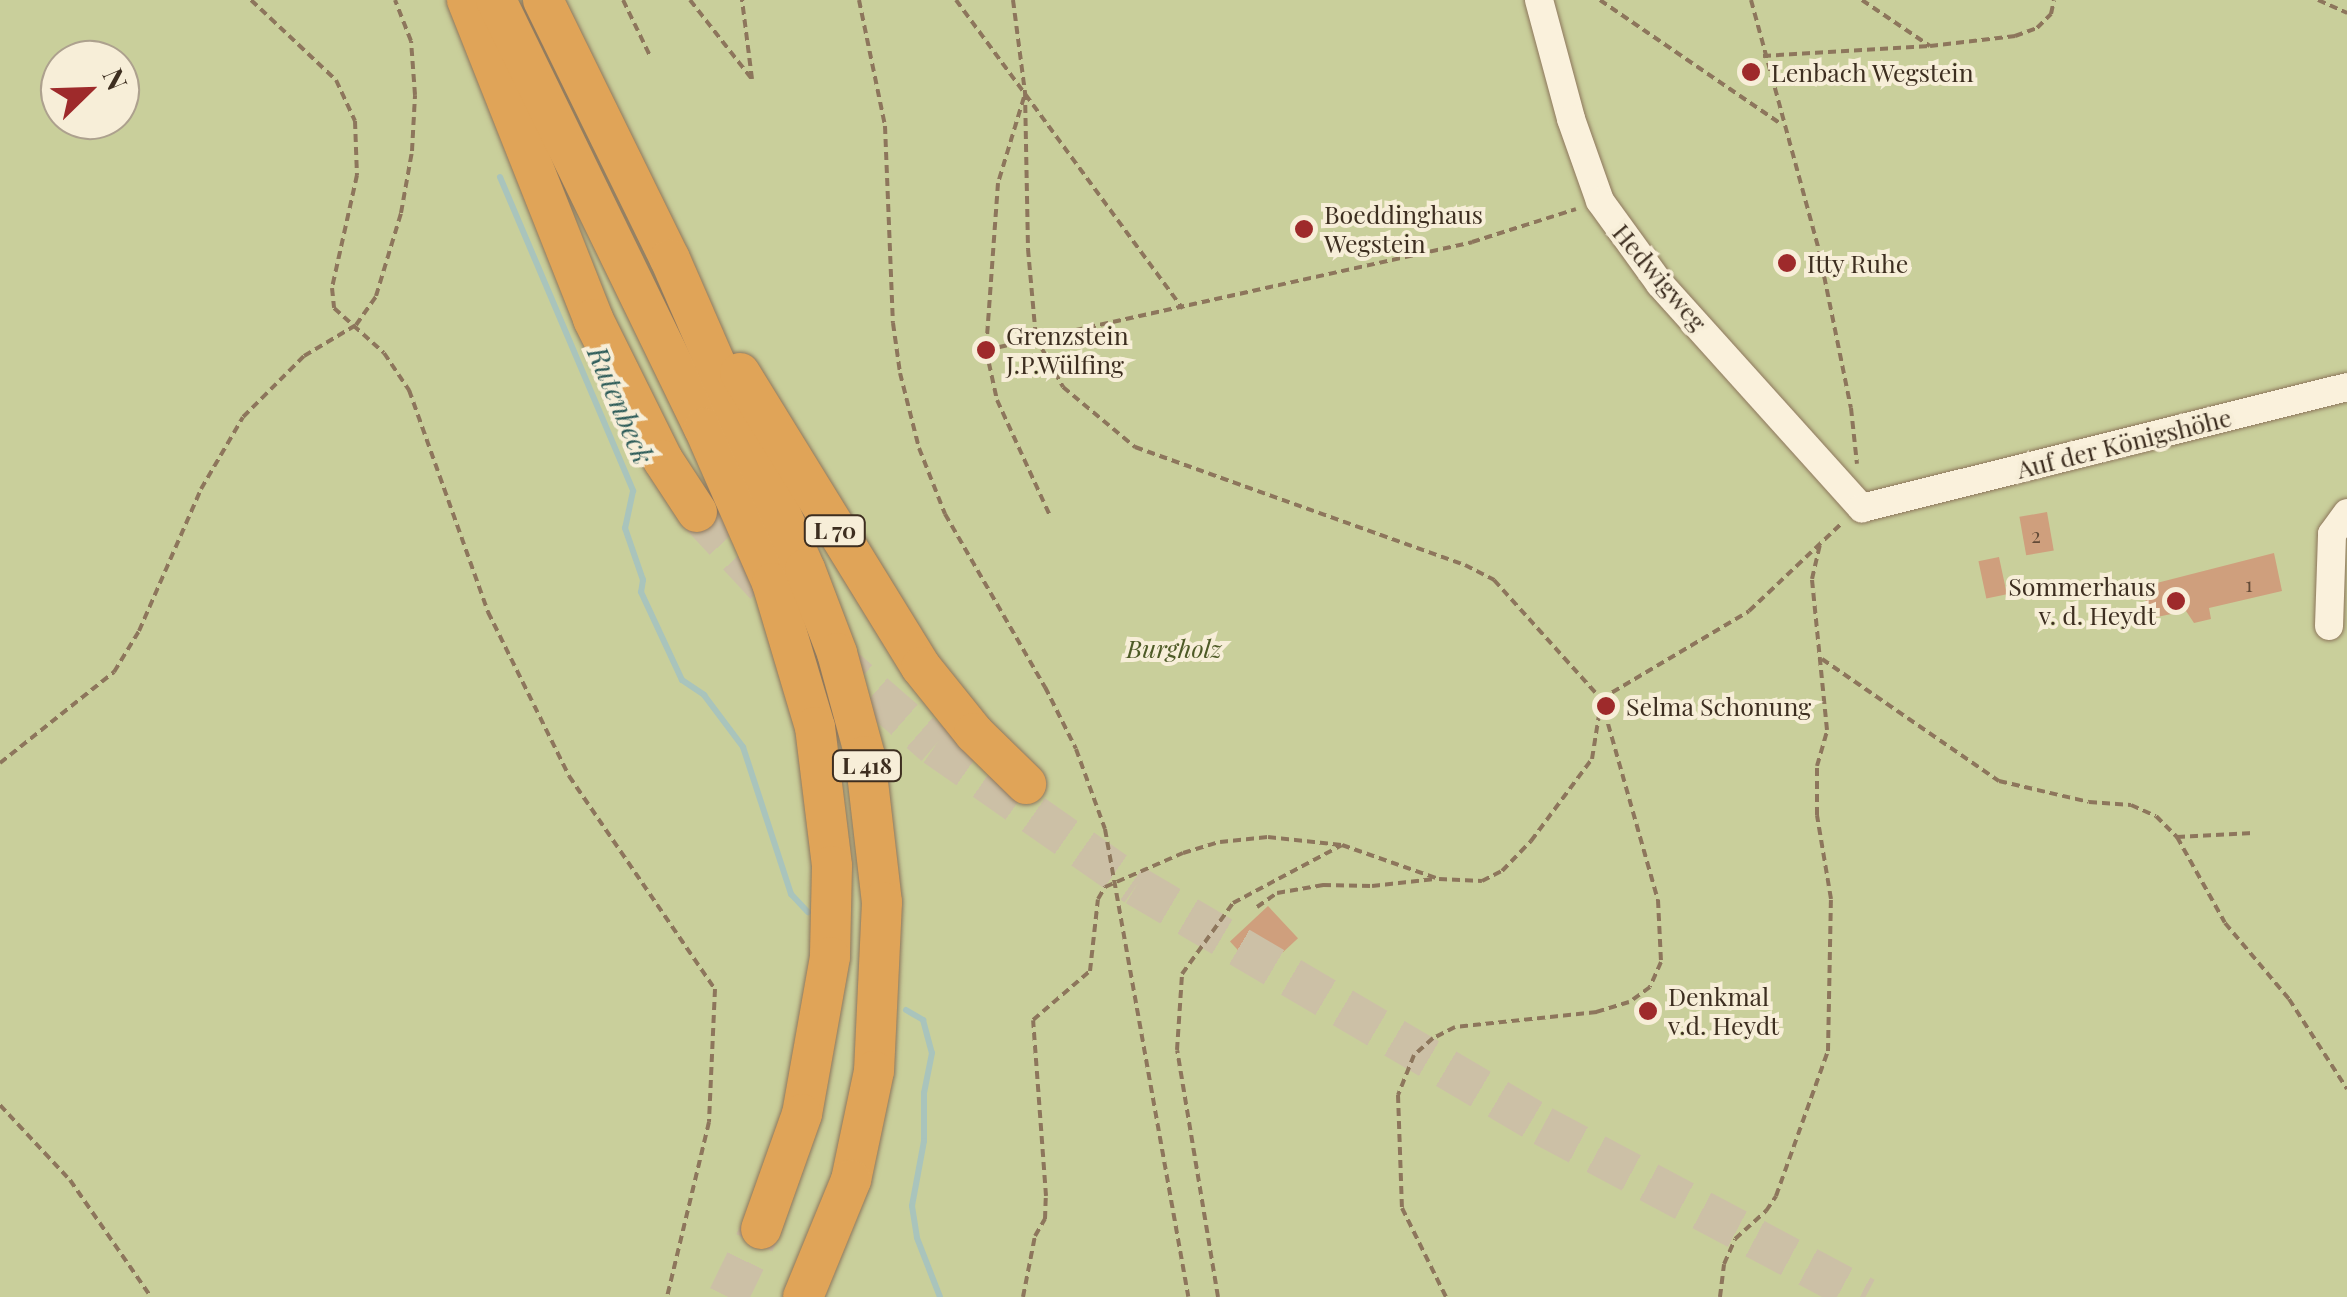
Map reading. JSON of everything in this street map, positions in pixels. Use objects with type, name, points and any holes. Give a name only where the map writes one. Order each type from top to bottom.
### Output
[{"type":"highway","points":[[468,0],[593,319],[654,442],[697,512]]},
{"type":"highway","name":"L 418","points":[[496,0],[704,428],[772,584],[815,727],[832,866],[828,971],[802,1114],[761,1229]]},
{"type":"highway","name":"L 418","points":[[543,0],[670,259],[822,612],[855,714],[874,806],[882,959],[874,1072],[851,1180],[803,1297]]},
{"type":"highway","name":"L 70","points":[[670,259],[920,667],[974,734],[1026,784]]},
{"type":"street","name":"Hedwigweg","points":[[1539,0],[1571,118],[1600,201],[1660,284],[1862,508]]},
{"type":"street","name":"Auf der Königshöhe","points":[[1862,508],[2347,387]]},
{"type":"street","points":[[2329,626],[2332,534],[2347,513]]},
{"type":"path","points":[[251,0],[320,63],[350,106],[358,147],[357,174],[331,296],[338,313],[356,325],[384,354],[409,390],[488,612],[568,776],[716,989],[709,1122],[667,1297]]},
{"type":"path","points":[[0,763],[114,672],[140,631],[200,489],[243,417],[304,356],[356,325],[376,296],[412,151],[415,94],[411,40],[395,0]]},
{"type":"path","points":[[622,0],[651,58]]},
{"type":"path","points":[[690,0],[752,79],[742,0]]},
{"type":"path","points":[[858,0],[885,126],[893,323],[900,374],[919,448],[945,514],[1076,749],[1104,829],[1117,881],[1188,1297]]},
{"type":"path","points":[[956,0],[1184,309]]},
{"type":"path","points":[[1013,0],[1026,92],[1028,249],[1036,338],[1063,387],[1135,447],[1465,564],[1494,580],[1602,699],[1658,900],[1660,962],[1650,987],[1629,1002],[1596,1012],[1455,1027],[1433,1038],[1414,1056],[1398,1096],[1402,1208],[1446,1297]]},
{"type":"path","points":[[1600,0],[1782,124]]},
{"type":"path","points":[[1751,0],[1822,268],[1851,408],[1862,508]]},
{"type":"path","points":[[1862,0],[1930,46]]},
{"type":"path","points":[[1763,56],[1930,46],[2014,36],[2037,28],[2051,14],[2054,0]]},
{"type":"path","points":[[2318,0],[2347,13]]},
{"type":"path","points":[[1026,92],[998,183],[986,350],[997,400],[1050,516]]},
{"type":"path","points":[[986,350],[1472,242],[1600,201]]},
{"type":"path","points":[[1257,908],[1276,893],[1323,885],[1372,886],[1440,878],[1482,881],[1502,871],[1531,842],[1592,759],[1602,699],[1749,612],[1821,540],[1812,579],[1827,730],[1817,766],[1817,815],[1831,899],[1828,1051],[1776,1196],[1766,1211],[1735,1238],[1724,1264],[1720,1297]]},
{"type":"path","points":[[1822,659],[1999,781],[2089,802],[2131,806],[2156,816],[2177,837],[2226,923],[2289,999],[2347,1089]]},
{"type":"path","points":[[2177,837],[2254,833]]},
{"type":"path","points":[[1023,1297],[1035,1236],[1045,1219],[1046,1196],[1033,1020],[1090,971],[1098,899],[1105,886],[1220,842],[1268,837],[1342,845],[1440,878]]},
{"type":"path","points":[[1218,1297],[1178,1050],[1182,974],[1233,902],[1342,845]]},
{"type":"path","points":[[0,1105],[70,1180],[151,1297]]},
{"type":"green space","name":"Burgholz","points":[[0,0],[2347,0],[2347,1297],[0,1297]]},
{"type":"building","points":[[2047,512],[2054,550],[2026,555],[2019,517]]},
{"type":"building","points":[[2274,553],[2282,591],[2209,608],[2211,619],[2194,623],[2186,611],[2152,618],[2141,587]]},
{"type":"building","points":[[1999,557],[2007,594],[1986,599],[1978,561]]},
{"type":"building","points":[[1268,906],[1298,938],[1260,974],[1230,941]]},
{"type":"waterway","name":"Rutenbeck","points":[[500,177],[633,491],[625,528],[643,580],[641,592],[682,680],[704,695],[743,747],[791,894],[808,912]]},
{"type":"waterway","name":"Rutenbeck","points":[[906,1010],[923,1020],[932,1053],[924,1093],[924,1141],[912,1206],[917,1238],[940,1297]]},
{"type":"tunnel","points":[[697,512],[776,597]]},
{"type":"tunnel","points":[[829,654],[935,746],[1136,886],[1543,1126],[1865,1297]]},
{"type":"tunnel","points":[[728,1297],[761,1229]]},
{"type":"place","name":"Lenbach Wegstein","points":[[1751,72]]},
{"type":"place","name":"Boeddinghaus Wegstein","points":[[1304,229]]},
{"type":"place","name":"Itty Ruhe","points":[[1787,263]]},
{"type":"place","name":"Grenzstein J.P.Wülfing","points":[[986,350]]},
{"type":"place","name":"Sommerhaus v. d. Heydt","points":[[2176,601]]},
{"type":"place","name":"Selma Schonung","points":[[1606,706]]},
{"type":"place","name":"Denkmal v.d. Heydt","points":[[1648,1011]]}]
